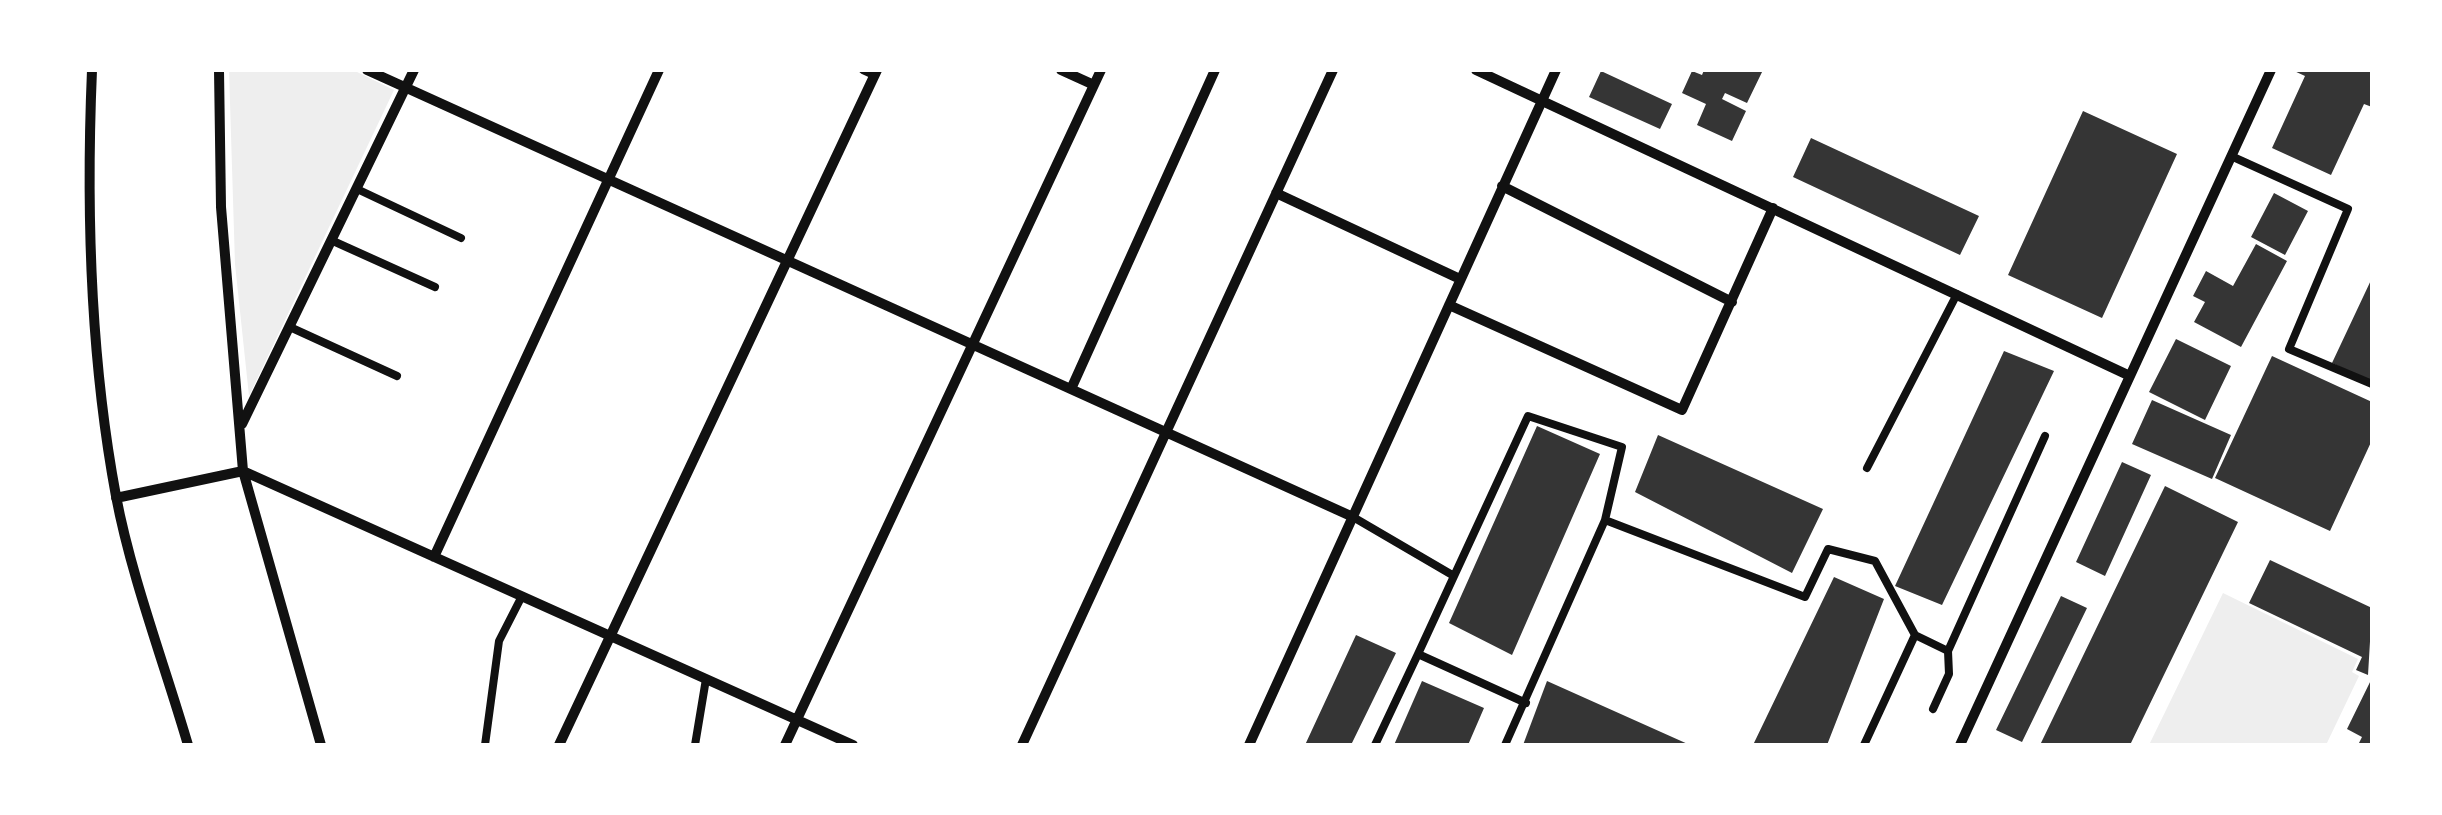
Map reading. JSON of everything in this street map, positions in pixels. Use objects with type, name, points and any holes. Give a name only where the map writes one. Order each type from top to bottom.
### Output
[{"type":"street","points":[[92,70],[87,174],[96,329],[116,498],[188,745]]},
{"type":"street","points":[[218,70],[220,207],[243,472],[321,745]]},
{"type":"street","points":[[367,70],[1353,517]]},
{"type":"street","points":[[240,427],[292,328],[414,70]]},
{"type":"street","points":[[434,557],[659,70]]},
{"type":"street","points":[[1061,70],[1094,85]]},
{"type":"street","points":[[785,745],[1101,70]]},
{"type":"street","points":[[1071,389],[1215,70]]},
{"type":"street","points":[[1022,745],[1333,70]]},
{"type":"street","points":[[1476,70],[2130,376]]},
{"type":"street","points":[[1250,745],[1556,70]]},
{"type":"street","points":[[1960,745],[2270,70]]},
{"type":"street","points":[[558,745],[787,260],[871,72]]},
{"type":"street","points":[[1502,186],[1732,302]]},
{"type":"street","points":[[1276,193],[1460,280]]},
{"type":"street","points":[[1449,305],[1682,410],[1773,208]]},
{"type":"street","points":[[116,498],[243,472],[854,745]]},
{"type":"lane","points":[[2231,156],[2348,210],[2290,349],[2372,384]]},
{"type":"lane","points":[[357,189],[461,238]]},
{"type":"lane","points":[[332,241],[435,287]]},
{"type":"lane","points":[[1867,468],[1957,294]]},
{"type":"lane","points":[[292,328],[397,376]]},
{"type":"lane","points":[[1375,745],[1528,416],[1622,447],[1606,520],[1505,745]]},
{"type":"lane","points":[[1933,708],[1949,674],[1948,651],[2045,436]]},
{"type":"lane","points":[[1353,517],[1454,576]]},
{"type":"lane","points":[[1606,520],[1805,598],[1828,549],[1875,561],[1915,635],[1948,651]]},
{"type":"lane","points":[[485,745],[499,642],[522,596]]},
{"type":"lane","points":[[1864,745],[1915,635]]},
{"type":"lane","points":[[1418,654],[1526,703]]},
{"type":"lane","points":[[695,745],[706,679]]},
{"type":"shaded area","points":[[229,70],[353,70],[394,90],[249,396],[235,264]]},
{"type":"shaded area","points":[[2223,593],[2358,659],[2352,672],[2359,676],[2326,745],[2149,745]]},
{"type":"building","points":[[1704,70],[1763,70],[1747,103],[1725,93],[1722,99],[1746,111],[1732,141],[1697,125],[1706,104],[1682,93],[1692,71],[1702,75]]},
{"type":"building","points":[[2292,70],[2372,70],[2372,107],[2364,104],[2331,175],[2272,148],[2305,76]]},
{"type":"building","points":[[1601,71],[1672,104],[1660,129],[1589,97]]},
{"type":"building","points":[[2083,111],[2177,154],[2102,318],[2008,275]]},
{"type":"building","points":[[1811,138],[1979,216],[1960,255],[1793,177]]},
{"type":"building","points":[[2274,193],[2308,211],[2285,255],[2251,237]]},
{"type":"building","points":[[2256,244],[2287,261],[2241,347],[2194,322],[2205,302],[2193,296],[2206,271],[2233,286]]},
{"type":"building","points":[[2372,278],[2372,382],[2332,363]]},
{"type":"building","points":[[2176,339],[2231,366],[2205,420],[2149,392]]},
{"type":"building","points":[[2004,351],[2054,371],[1942,605],[1895,586]]},
{"type":"building","points":[[2272,356],[2372,402],[2372,440],[2330,531],[2215,478]]},
{"type":"building","points":[[2152,400],[2231,435],[2212,479],[2132,444]]},
{"type":"building","points":[[1537,426],[1600,454],[1512,655],[1449,623]]},
{"type":"building","points":[[1658,435],[1823,509],[1792,573],[1635,492]]},
{"type":"building","points":[[2122,462],[2151,475],[2105,576],[2076,562]]},
{"type":"building","points":[[2165,486],[2238,522],[2130,745],[2040,745]]},
{"type":"building","points":[[2270,560],[2372,608],[2368,675],[2356,670],[2362,657],[2249,603]]},
{"type":"building","points":[[1834,577],[1884,599],[1827,745],[1753,745]]},
{"type":"building","points":[[2061,596],[2087,608],[2022,742],[1996,730]]},
{"type":"building","points":[[1356,635],[1396,653],[1351,745],[1305,745]]},
{"type":"building","points":[[2372,678],[2372,745],[2358,745],[2362,737],[2347,729]]},
{"type":"building","points":[[1422,681],[1484,708],[1468,745],[1394,745]]},
{"type":"building","points":[[1547,681],[1690,745],[1523,745]]}]
